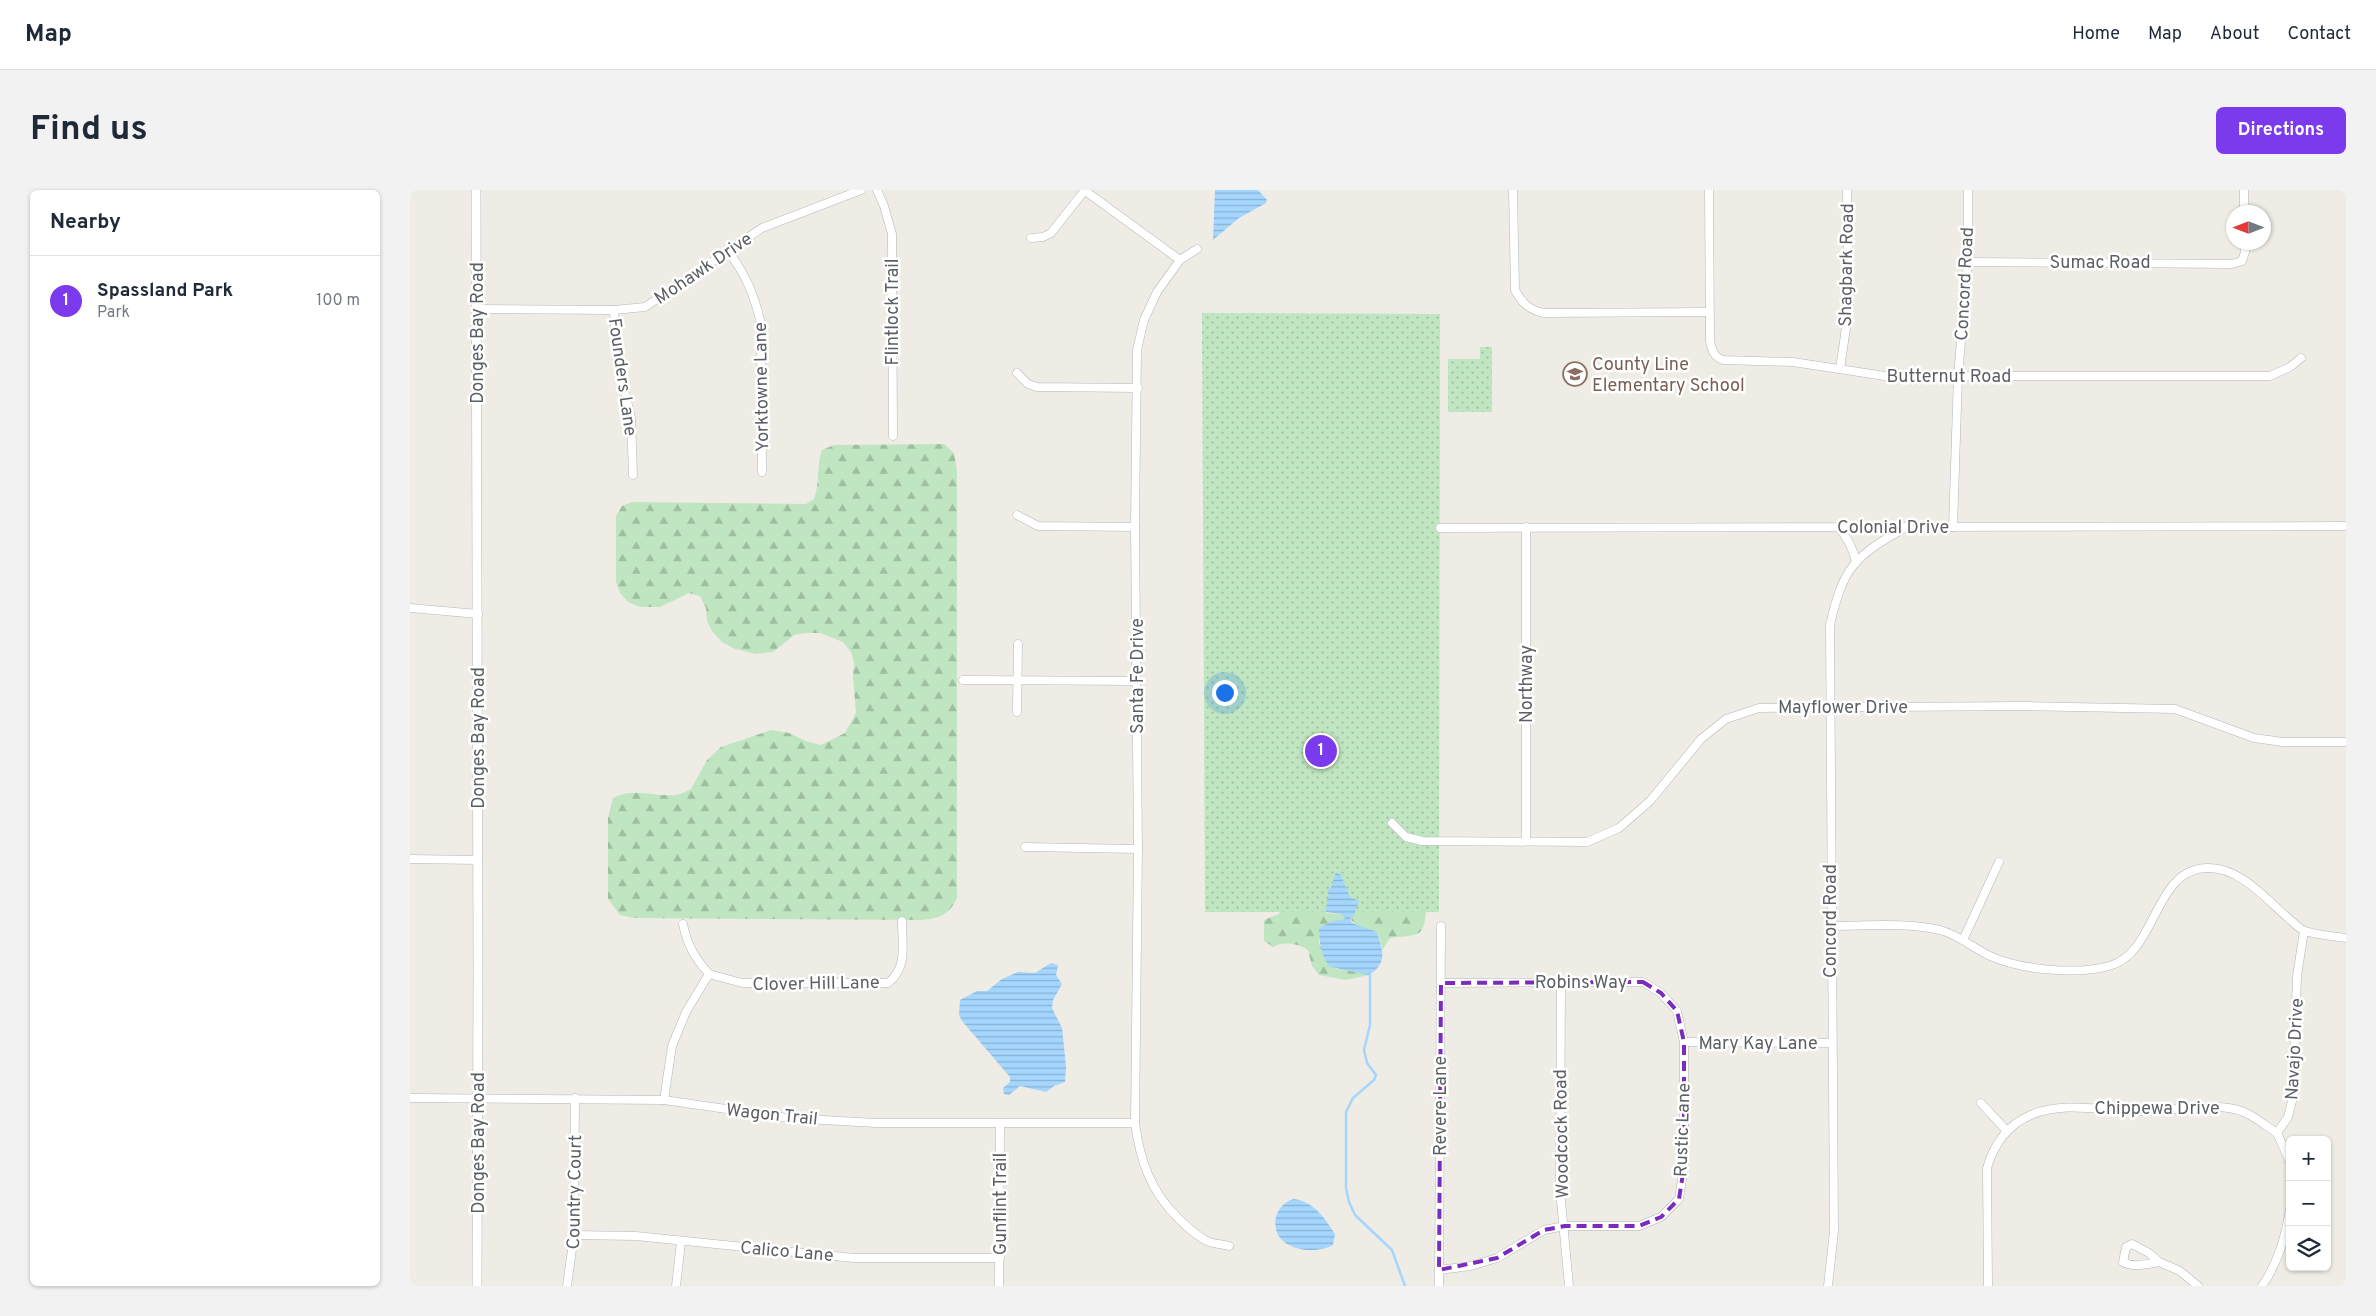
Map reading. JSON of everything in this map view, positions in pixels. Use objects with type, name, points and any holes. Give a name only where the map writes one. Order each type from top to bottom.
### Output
[{"type":"street","name":"Donges Bay Road","points":[[476,190],[478,614],[477,1286]]},
{"type":"street","name":"Mohawk Drive","points":[[476,310],[614,310],[645,307],[762,228],[862,190]]},
{"type":"street","name":"Flintlock Trail","points":[[877,190],[892,234],[893,436]]},
{"type":"street","points":[[1031,238],[1043,237],[1051,233],[1085,190],[1180,260]]},
{"type":"street","points":[[1513,190],[1515,290],[1520,299],[1531,310],[1544,313],[1709,312],[1709,190]]},
{"type":"street","name":"Shagbark Road","points":[[1840,369],[1848,307],[1847,190]]},
{"type":"street","name":"Concord Road","points":[[1953,527],[1958,376],[1968,262],[1968,190]]},
{"type":"street","points":[[2244,190],[2244,205]]},
{"type":"street","name":"Santa Fe Drive","points":[[1197,249],[1180,260],[1156,292],[1144,320],[1137,350],[1135,526],[1138,848],[1135,1123],[1139,1150],[1148,1178],[1164,1205],[1188,1228],[1207,1241],[1229,1246]]},
{"type":"street","name":"Sumac Road","points":[[1968,262],[2232,264],[2242,261],[2245,250]]},
{"type":"street","name":"Yorktowne Lane","points":[[728,251],[745,274],[756,300],[761,324],[762,472]]},
{"type":"street","name":"Founders Lane","points":[[614,310],[617,359],[631,418],[633,475]]},
{"type":"street","name":"Butternut Road","points":[[1709,312],[1712,351],[1716,357],[1723,360],[1793,362],[1898,378],[1958,376],[2270,376],[2290,367],[2301,358]]},
{"type":"street","points":[[1017,373],[1028,384],[1037,387],[1138,388]]},
{"type":"street","points":[[1017,515],[1038,526],[1135,526]]},
{"type":"street","name":"Colonial Drive","points":[[1440,528],[2346,526]]},
{"type":"street","name":"Northway","points":[[1526,527],[1526,841]]},
{"type":"street","points":[[1838,527],[1853,549],[1856,562]]},
{"type":"street","name":"Concord Road","points":[[1828,1286],[1834,1231],[1830,926],[1830,625],[1837,593],[1856,562],[1869,548],[1906,527]]},
{"type":"street","points":[[410,608],[478,614]]},
{"type":"street","points":[[1017,712],[1018,644]]},
{"type":"street","points":[[963,680],[1137,680]]},
{"type":"street","name":"Mayflower Drive","points":[[1392,823],[1406,837],[1415,840],[1587,842],[1619,828],[1650,801],[1701,739],[1726,718],[1759,708],[2175,709],[2254,738],[2283,742],[2346,742]]},
{"type":"street","points":[[1025,847],[1138,848]]},
{"type":"street","points":[[410,859],[478,860]]},
{"type":"street","points":[[1963,940],[2000,862]]},
{"type":"street","points":[[1830,926],[1920,926],[1942,930],[1990,956],[2032,967],[2080,971],[2111,966],[2130,955],[2149,927],[2164,897],[2185,874],[2208,868],[2233,872],[2304,931],[2346,938]]},
{"type":"street","name":"Clover Hill Lane","points":[[710,974],[742,984],[888,983],[897,976],[902,965],[902,921]]},
{"type":"street","points":[[664,1100],[672,1046],[686,1012],[710,974],[694,958],[686,940],[683,924]]},
{"type":"street","name":"Revere Lane","points":[[1439,1286],[1441,926]]},
{"type":"street","name":"Navajo Drive","points":[[2277,1133],[2288,1117],[2293,1097],[2297,976],[2304,931]]},
{"type":"street","name":"Woodcock Road","points":[[1561,982],[1560,1190],[1565,1226],[1569,1286]]},
{"type":"street","name":"Robins Way","points":[[1441,983],[1643,982],[1660,993],[1677,1011],[1684,1042]]},
{"type":"street","name":"Mary Kay Lane","points":[[1684,1042],[1831,1043]]},
{"type":"street","name":"Rustic Lane","points":[[1440,1270],[1471,1266],[1497,1258],[1544,1230],[1565,1226],[1639,1226],[1660,1217],[1679,1199],[1684,1167],[1684,1042]]},
{"type":"street","name":"Wagon Trail","points":[[410,1098],[664,1100],[788,1118],[876,1123],[1135,1123]]},
{"type":"street","name":"Country Court","points":[[567,1286],[574,1235],[575,1098]]},
{"type":"street","points":[[1981,1103],[2006,1130]]},
{"type":"street","name":"Chippewa Drive","points":[[1988,1286],[1987,1168],[1991,1156],[2006,1130],[2029,1115],[2044,1110],[2078,1108],[2144,1111],[2219,1106],[2243,1112],[2277,1133]]},
{"type":"street","name":"Gunflint Trail","points":[[999,1286],[1000,1123]]},
{"type":"street","points":[[2277,1133],[2286,1153]]},
{"type":"street","points":[[2262,1286],[2274,1268],[2287,1226]]},
{"type":"street","name":"Calico Lane","points":[[574,1235],[636,1236],[854,1258],[1000,1258]]},
{"type":"street","points":[[676,1286],[681,1242]]},
{"type":"street","points":[[2159,1262],[2180,1271],[2198,1286]]},
{"type":"highlighted area","points":[[1643,982],[1661,993],[1677,1011],[1684,1042],[1684,1167],[1679,1199],[1661,1217],[1639,1226],[1565,1226],[1544,1230],[1497,1258],[1439,1270],[1441,983]]},
{"type":"green space","points":[[1202,313],[1440,314],[1439,912],[1205,912]]},
{"type":"green space","points":[[1480,347],[1492,347],[1492,412],[1448,412],[1448,359],[1480,359]]},
{"type":"green space","points":[[944,444],[954,453],[957,471],[957,898],[954,904],[943,915],[922,920],[634,918],[620,915],[608,899],[608,818],[613,798],[628,793],[676,795],[691,789],[707,760],[721,747],[771,730],[789,733],[806,741],[821,745],[845,733],[856,713],[853,677],[854,663],[851,652],[843,642],[820,633],[806,633],[794,635],[773,652],[756,654],[735,649],[722,642],[712,631],[707,621],[706,608],[700,596],[689,593],[660,607],[640,607],[628,602],[620,593],[616,582],[616,516],[622,506],[632,502],[806,504],[814,499],[816,493],[822,450],[834,445]]},
{"type":"green space","points":[[1313,891],[1326,913],[1342,914],[1345,918],[1344,921],[1332,921],[1319,928],[1319,942],[1325,959],[1336,969],[1361,971],[1369,975],[1346,980],[1319,975],[1312,966],[1308,950],[1290,944],[1281,944],[1273,947],[1264,941],[1264,920],[1279,914],[1281,909]]},
{"type":"green space","points":[[1426,904],[1424,924],[1419,933],[1390,938],[1383,949],[1377,932],[1363,929],[1351,920],[1354,912]]},
{"type":"water","points":[[1215,190],[1258,190],[1267,200],[1266,203],[1239,218],[1213,240]]},
{"type":"water","points":[[1336,872],[1341,875],[1350,897],[1359,901],[1354,915],[1350,919],[1352,923],[1377,932],[1382,950],[1382,960],[1369,975],[1331,967],[1323,954],[1319,928],[1332,921],[1345,919],[1342,914],[1326,912],[1329,896],[1327,890],[1331,888]]},
{"type":"water","points":[[1051,963],[1058,965],[1056,975],[1062,984],[1053,1000],[1052,1008],[1062,1028],[1066,1066],[1065,1082],[1054,1086],[1046,1092],[1020,1086],[1009,1095],[1004,1094],[1003,1088],[1010,1082],[1010,1077],[962,1021],[959,1015],[960,1000],[977,991],[987,991],[1002,979],[1018,972],[1035,973]]},
{"type":"water","points":[[1294,1199],[1314,1207],[1319,1212],[1335,1234],[1333,1245],[1327,1248],[1306,1250],[1292,1247],[1281,1239],[1277,1233],[1275,1221],[1283,1205]]},
{"type":"waterway","points":[[1370,974],[1370,1025],[1364,1050],[1367,1063],[1376,1075],[1374,1080],[1353,1098],[1346,1112],[1346,1188],[1349,1202],[1355,1215],[1392,1250],[1405,1286]]},
{"type":"place","name":"County Line Elementary School","points":[[1575,374]]},
{"type":"place","name":"Spassland Park","points":[[1321,751]]}]
